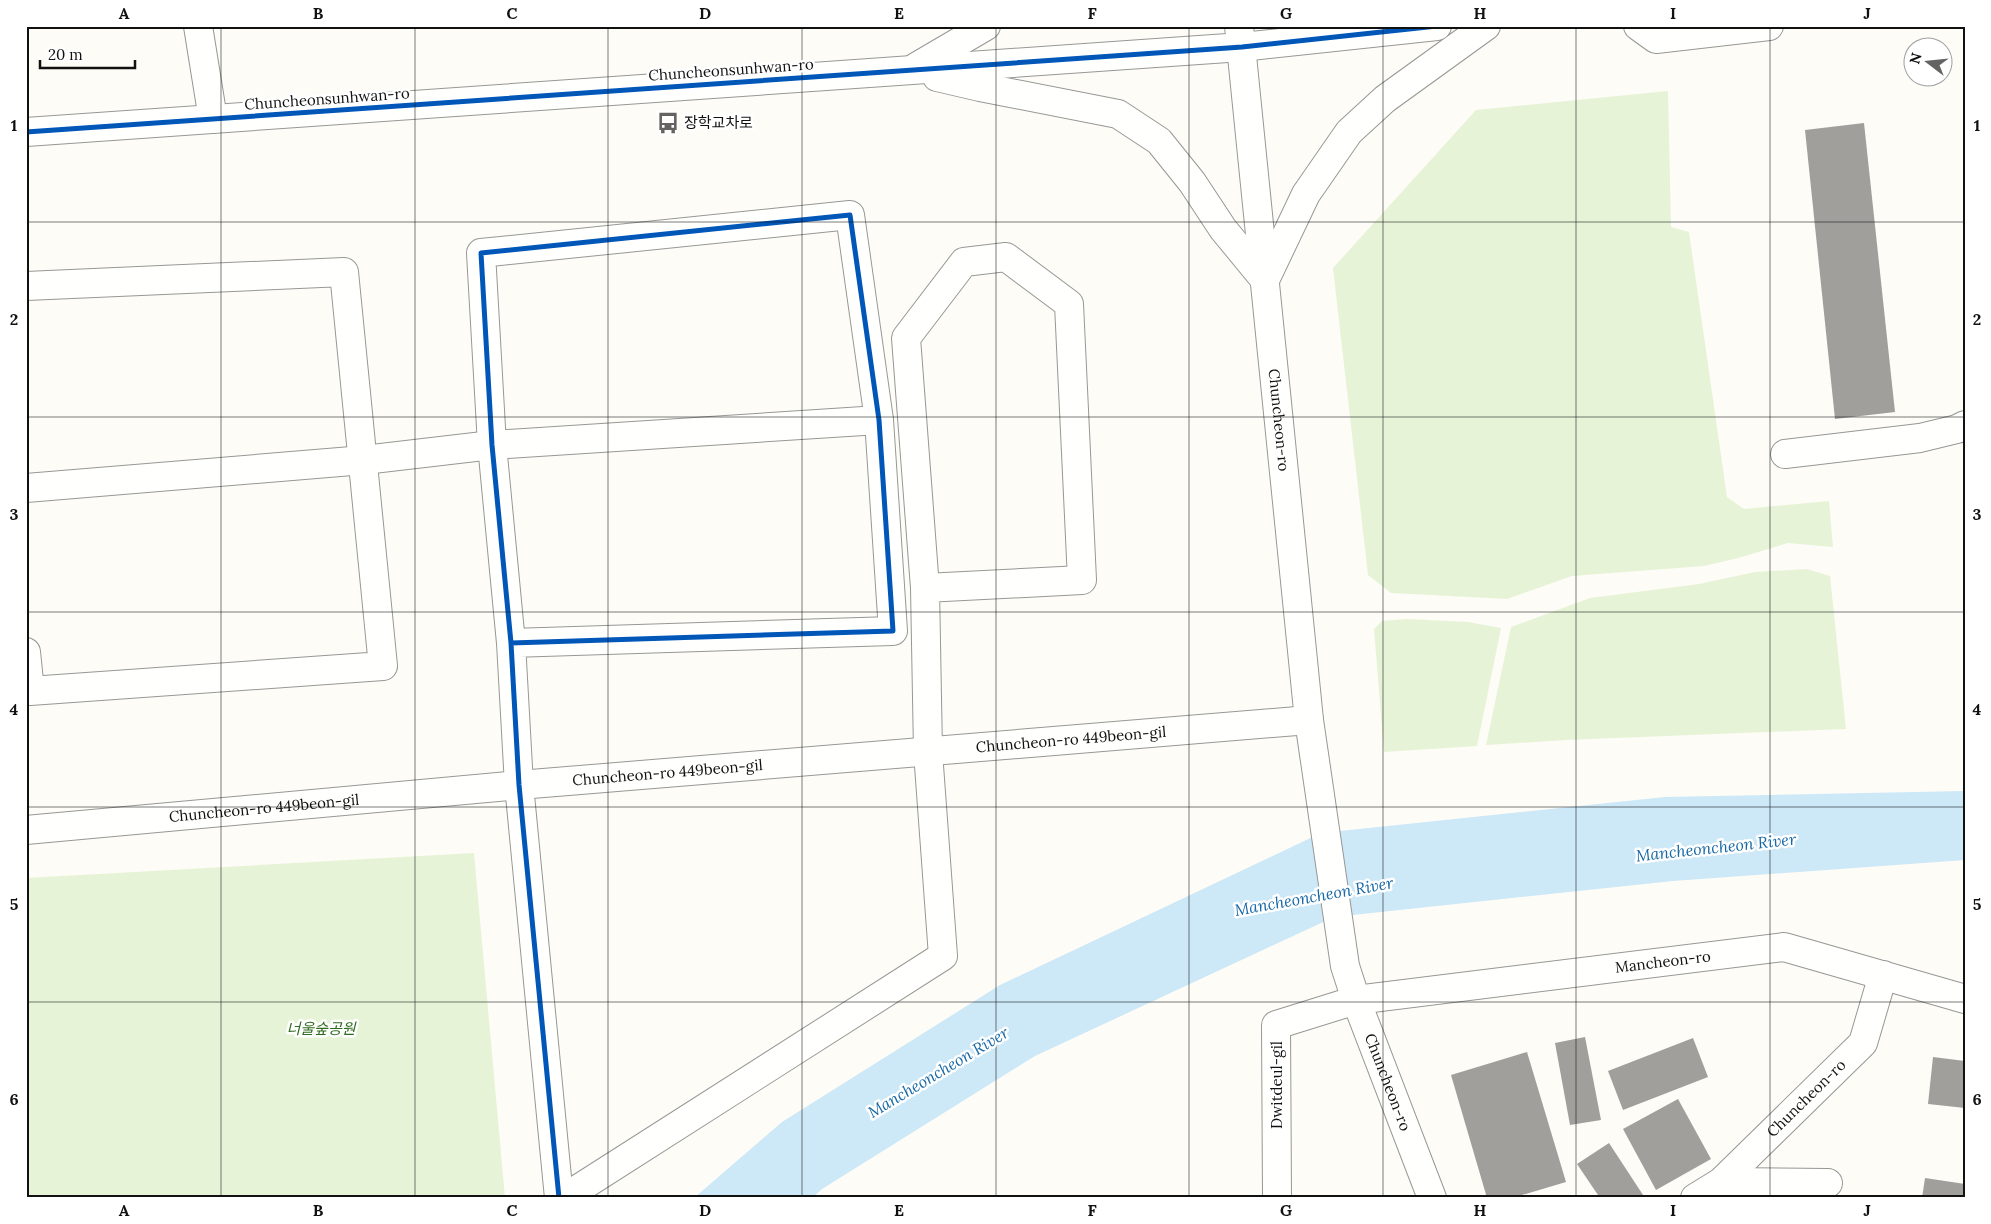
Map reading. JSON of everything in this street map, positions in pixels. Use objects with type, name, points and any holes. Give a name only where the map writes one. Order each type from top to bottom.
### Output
[{"type":"street","points":[[198,26],[213,119]]},
{"type":"street","points":[[911,70],[986,26]]},
{"type":"street","name":"Chuncheonsunhwan-ro","points":[[26,132],[911,70],[1241,37],[1437,26]]},
{"type":"street","points":[[911,70],[980,87],[1118,114],[1159,141],[1192,182],[1223,229],[1265,280],[1306,194],[1348,132],[1385,99],[1486,26]]},
{"type":"street","points":[[1638,26],[1656,39],[1769,26]]},
{"type":"street","name":"Chuncheon-ro","points":[[1241,37],[1310,720],[1345,966],[1356,1000],[1432,1198]]},
{"type":"street","points":[[511,643],[893,631],[879,420],[850,215],[481,253],[492,445],[511,643],[519,785],[559,1198]]},
{"type":"street","points":[[564,1198],[943,956],[928,752],[925,588],[906,338],[964,262],[1006,257],[1069,304],[1082,580],[925,588]]},
{"type":"street","points":[[26,286],[344,272],[364,460],[382,666],[30,690],[26,652]]},
{"type":"street","points":[[26,488],[364,460],[492,445],[879,420]]},
{"type":"street","points":[[1785,454],[1920,438],[1957,429],[1965,425]]},
{"type":"street","name":"Chuncheon-ro 449beon-gil","points":[[26,830],[519,785],[1310,720]]},
{"type":"street","name":"Mancheon-ro","points":[[1356,1000],[1784,947],[1965,999]]},
{"type":"street","name":"Chuncheon-ro","points":[[1695,1198],[1721,1182],[1863,1043],[1883,975]]},
{"type":"street","name":"Dwitdeul-gil","points":[[1278,1198],[1276,1025],[1356,1000]]},
{"type":"street","points":[[1721,1182],[1828,1183]]},
{"type":"green space","points":[[1668,91],[1671,227],[1689,232],[1727,497],[1744,509],[1829,501],[1833,547],[1788,543],[1704,566],[1572,576],[1507,599],[1391,593],[1368,575],[1333,268],[1476,110]]},
{"type":"green space","points":[[1807,569],[1830,576],[1846,729],[1486,745],[1511,627],[1590,598],[1699,584],[1755,572]]},
{"type":"green space","points":[[1407,619],[1468,622],[1501,628],[1477,746],[1384,752],[1374,629],[1382,621]]},
{"type":"green space","name":"너울숲공원","points":[[474,853],[505,1198],[26,1198],[26,878]]},
{"type":"water","name":"Mancheoncheon River","points":[[1965,791],[1965,860],[1673,881],[1334,917],[1035,1056],[822,1189],[812,1198],[694,1198],[782,1122],[1000,985],[1321,833],[1665,797]]},
{"type":"building","points":[[1864,123],[1895,412],[1835,419],[1805,130]]},
{"type":"building","points":[[1585,1037],[1601,1120],[1570,1125],[1555,1043]]},
{"type":"building","points":[[1693,1038],[1708,1077],[1623,1110],[1608,1071]]},
{"type":"building","points":[[1527,1052],[1566,1182],[1512,1198],[1487,1198],[1451,1075]]},
{"type":"building","points":[[1933,1057],[1965,1061],[1965,1108],[1928,1104]]},
{"type":"building","points":[[1678,1099],[1711,1159],[1656,1190],[1623,1129]]},
{"type":"building","points":[[1609,1143],[1645,1198],[1600,1198],[1577,1164]]},
{"type":"building","points":[[1925,1178],[1965,1184],[1965,1198],[1922,1198]]},
{"type":"cycle path","points":[[26,132],[1242,47],[1437,26]]},
{"type":"cycle path","points":[[511,643],[893,631],[879,420],[850,215],[481,253],[492,445],[511,643],[519,785],[559,1198]]},
{"type":"place","name":"장학교차로","points":[[668,123]]}]
